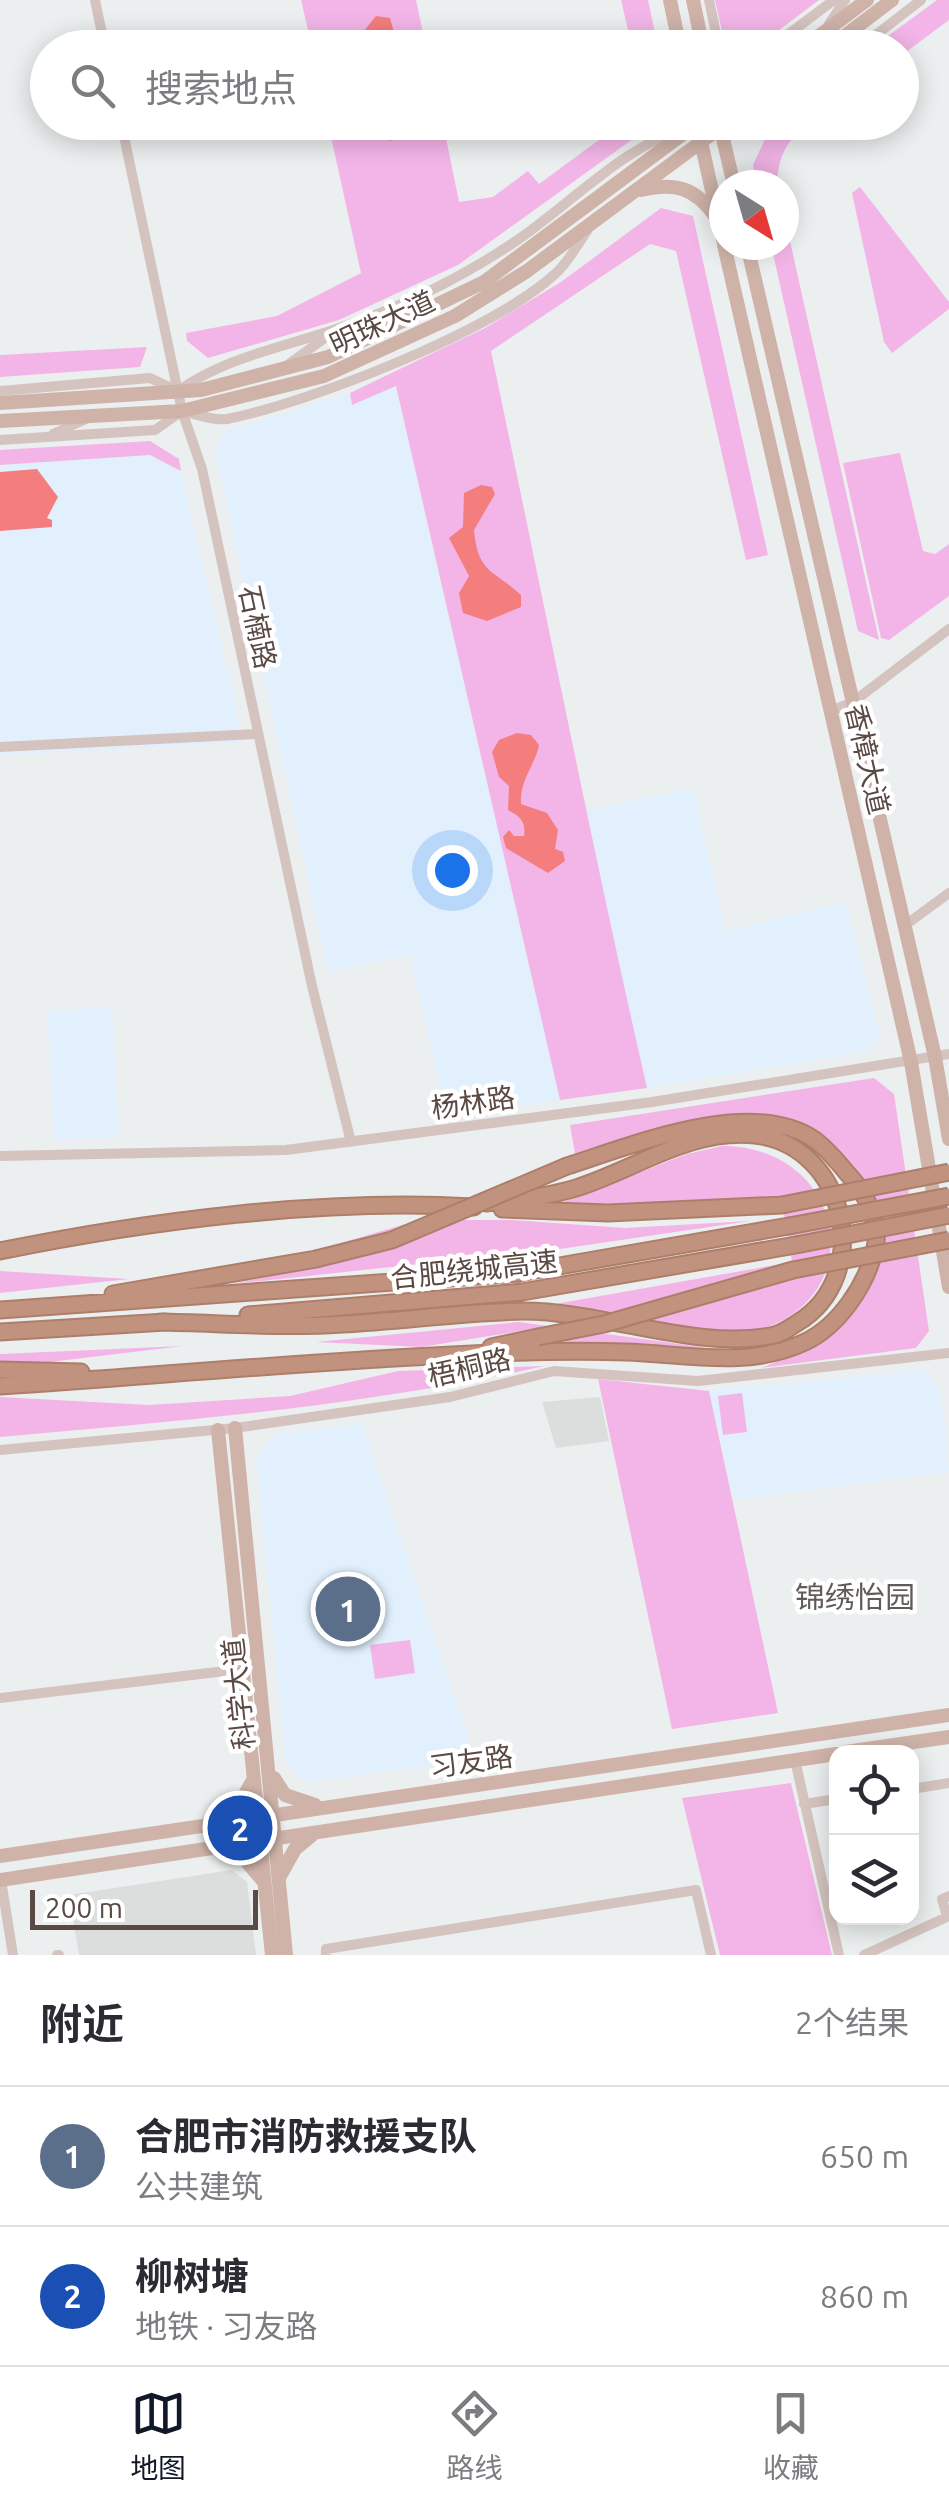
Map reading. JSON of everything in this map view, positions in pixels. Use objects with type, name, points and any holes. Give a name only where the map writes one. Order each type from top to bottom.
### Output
[{"type":"highway","points":[[0,1386],[452,1354],[626,1352],[724,1360],[777,1351],[825,1330],[853,1297],[875,1247],[877,1230],[857,1183],[814,1139],[778,1126],[742,1123],[700,1128],[567,1166],[392,1240],[316,1259],[30,1309]]},
{"type":"highway","points":[[160,1322],[337,1325],[524,1311],[611,1318],[726,1340],[774,1336],[812,1314],[832,1286],[845,1252],[837,1204],[826,1178],[796,1150],[761,1136],[735,1134],[695,1141],[557,1193],[457,1206]]},
{"type":"highway","points":[[0,1248],[305,1209],[457,1206],[608,1213],[782,1205],[949,1172]]},
{"type":"highway","name":"合肥绕城高速","points":[[0,1310],[518,1273],[949,1196]]},
{"type":"highway","name":"合肥绕城高速","points":[[0,1332],[522,1292],[949,1215]]},
{"type":"highway","points":[[452,1354],[604,1324],[793,1270],[949,1240]]},
{"type":"highway","points":[[0,1370],[127,1378]]},
{"type":"main road","points":[[670,0],[676,30]]},
{"type":"main road","points":[[693,0],[700,30]]},
{"type":"main road","points":[[826,30],[867,0]]},
{"type":"main road","points":[[853,30],[892,0]]},
{"type":"main road","name":"明珠大道","points":[[0,403],[201,390],[328,357],[484,282],[675,140]]},
{"type":"main road","name":"明珠大道","points":[[0,422],[182,411],[324,376],[456,316],[591,227],[700,140]]},
{"type":"main road","name":"香樟大道","points":[[700,140],[709,178]]},
{"type":"main road","points":[[725,140],[731,170]]},
{"type":"main road","points":[[635,192],[669,184],[690,190],[709,210]]},
{"type":"main road","name":"香樟大道","points":[[728,260],[911,1062],[949,1287]]},
{"type":"main road","name":"香樟大道","points":[[751,260],[904,926],[942,1056],[949,1139]]},
{"type":"main road","name":"科学大道","points":[[235,1428],[271,1770],[264,1816]]},
{"type":"main road","name":"科学大道","points":[[218,1430],[253,1781],[264,1816],[286,1955]]},
{"type":"main road","name":"习友路","points":[[0,1856],[949,1715]]},
{"type":"main road","points":[[894,1745],[949,1737]]},
{"type":"main road","name":"习友路","points":[[1,1880],[829,1755]]},
{"type":"main road","points":[[271,1770],[285,1795],[300,1803],[331,1806]]},
{"type":"main road","points":[[219,1823],[237,1808],[253,1781]]},
{"type":"main road","points":[[218,1849],[242,1856],[272,1883],[294,1849],[313,1834]]},
{"type":"main road","name":"科学大道","points":[[272,1883],[272,1955]]},
{"type":"street","points":[[94,0],[101,30]]},
{"type":"street","points":[[708,0],[715,30]]},
{"type":"street","points":[[794,30],[834,0]]},
{"type":"street","points":[[824,30],[845,0]]},
{"type":"street","points":[[900,16],[904,0]]},
{"type":"street","points":[[882,30],[922,0]]},
{"type":"street","name":"石楠路","points":[[125,140],[182,411],[202,469],[257,734],[351,1142]]},
{"type":"street","points":[[0,391],[150,378],[178,391],[208,370],[338,328],[440,286],[518,240],[650,140]]},
{"type":"street","points":[[0,440],[156,430],[182,411],[222,420],[328,388],[428,348],[513,302],[556,274],[591,227]]},
{"type":"street","points":[[280,370],[338,328]]},
{"type":"street","points":[[44,388],[90,397]]},
{"type":"street","points":[[263,390],[328,388]]},
{"type":"street","points":[[48,437],[92,416]]},
{"type":"street","points":[[831,711],[853,702],[949,629]]},
{"type":"street","points":[[0,747],[257,734]]},
{"type":"street","points":[[904,926],[949,893]]},
{"type":"street","name":"杨林路","points":[[0,1156],[286,1150],[942,1056]]},
{"type":"street","name":"梧桐路","points":[[0,1450],[218,1430],[450,1398],[554,1371],[698,1381],[949,1353]]},
{"type":"street","points":[[0,1698],[242,1668]]},
{"type":"street","points":[[795,1760],[839,1955]]},
{"type":"street","points":[[919,1788],[949,1784]]},
{"type":"street","points":[[804,1804],[829,1800]]},
{"type":"street","points":[[1,1880],[14,1955]]},
{"type":"street","points":[[326,1955],[326,1949],[696,1890],[712,1955]]},
{"type":"street","points":[[864,1955],[947,1917],[942,1900],[949,1896]]},
{"type":"shaded area","points":[[301,0],[416,0],[422,30],[308,30]]},
{"type":"shaded area","points":[[621,0],[648,0],[654,30],[628,30]]},
{"type":"shaded area","points":[[715,0],[819,0],[779,30],[722,30]]},
{"type":"shaded area","points":[[937,0],[949,0],[949,20],[919,42],[919,30],[896,30]]},
{"type":"shaded area","points":[[376,16],[390,18],[393,30],[365,30]]},
{"type":"shaded area","points":[[332,140],[446,140],[459,202],[493,197],[528,171],[539,184],[599,140],[631,140],[458,265],[339,320],[208,358],[187,341],[186,333],[277,316],[361,273]]},
{"type":"shaded area","points":[[765,140],[791,140],[778,170],[754,170]]},
{"type":"shaded area","points":[[860,187],[949,302],[949,309],[892,353],[884,342],[852,193]]},
{"type":"shaded area","points":[[661,208],[693,216],[768,555],[746,560],[676,251],[650,244],[491,351],[647,1088],[560,1100],[396,386],[352,405],[350,393],[485,328],[561,282]]},
{"type":"shaded area","points":[[774,260],[794,260],[879,640],[858,631]]},
{"type":"shaded area","points":[[147,347],[140,367],[0,377],[0,355]]},
{"type":"shaded area","points":[[395,385],[560,1100],[446,1115],[410,954],[333,971],[329,977],[215,451],[225,431],[350,393],[352,405]]},
{"type":"shaded area","points":[[150,441],[179,459],[181,471],[150,455],[0,465],[0,450]]},
{"type":"shaded area","points":[[900,453],[923,551],[935,554],[949,544],[949,596],[889,640],[881,638],[843,463]]},
{"type":"shaded area","points":[[150,455],[181,471],[238,715],[240,743],[0,755],[0,465]]},
{"type":"shaded area","points":[[37,469],[58,497],[47,518],[52,520],[52,527],[0,531],[0,472]]},
{"type":"shaded area","points":[[481,485],[492,487],[495,494],[474,530],[479,555],[488,569],[521,595],[521,607],[487,621],[463,613],[459,593],[469,576],[449,538],[463,527],[464,493]]},
{"type":"shaded area","points":[[517,733],[531,735],[539,745],[521,804],[547,813],[558,830],[555,849],[563,852],[565,861],[548,873],[506,848],[503,837],[509,830],[514,836],[524,836],[524,827],[508,810],[509,786],[499,777],[492,752],[499,740]]},
{"type":"shaded area","points":[[693,788],[726,931],[845,901],[880,1035],[871,1051],[647,1088],[583,811]]},
{"type":"shaded area","points":[[112,1007],[119,1138],[54,1140],[47,1010]]},
{"type":"shaded area","points":[[874,1078],[894,1094],[929,1331],[916,1348],[761,1368],[806,1348],[834,1325],[882,1256],[870,1204],[858,1175],[831,1144],[799,1125],[764,1116],[726,1115],[688,1121],[575,1154],[570,1125]]},
{"type":"shaded area","points":[[722,1146],[764,1153],[796,1170],[818,1196],[829,1226],[829,1258],[817,1289],[793,1314],[755,1331],[720,1334],[605,1311],[544,1306],[792,1262],[781,1195],[672,1207],[553,1206],[687,1154]]},
{"type":"shaded area","points":[[419,1220],[512,1220],[625,1228],[750,1221],[560,1249],[232,1284],[321,1266],[317,1250]]},
{"type":"shaded area","points":[[0,1271],[129,1279],[0,1293]]},
{"type":"shaded area","points":[[519,1322],[723,1350],[543,1347],[539,1328],[421,1347],[316,1342]]},
{"type":"shaded area","points":[[183,1346],[25,1365],[0,1365],[0,1354]]},
{"type":"shaded area","points":[[544,1366],[341,1402],[0,1437],[0,1397],[149,1405],[290,1396],[398,1371]]},
{"type":"shaded area","points":[[925,1370],[941,1390],[949,1472],[734,1500],[709,1391]]},
{"type":"shaded area","points":[[598,1379],[709,1391],[778,1713],[672,1729]]},
{"type":"shaded area","points":[[742,1393],[747,1432],[723,1435],[718,1396]]},
{"type":"shaded area","points":[[600,1397],[609,1441],[556,1448],[542,1402]]},
{"type":"shaded area","points":[[362,1423],[476,1760],[306,1782],[286,1764],[256,1459],[274,1435]]},
{"type":"shaded area","points":[[410,1640],[415,1673],[375,1679],[370,1645]]},
{"type":"shaded area","points":[[791,1783],[832,1955],[720,1955],[682,1798]]},
{"type":"shaded area","points":[[232,1870],[247,1882],[256,1955],[79,1955],[69,1895]]},
{"type":"place","name":"合肥市消防救援支队","points":[[348,1609]]},
{"type":"place","name":"柳树塘","points":[[240,1828]]},
{"type":"district","name":"锦绣怡园","points":[[855,1597]]}]
